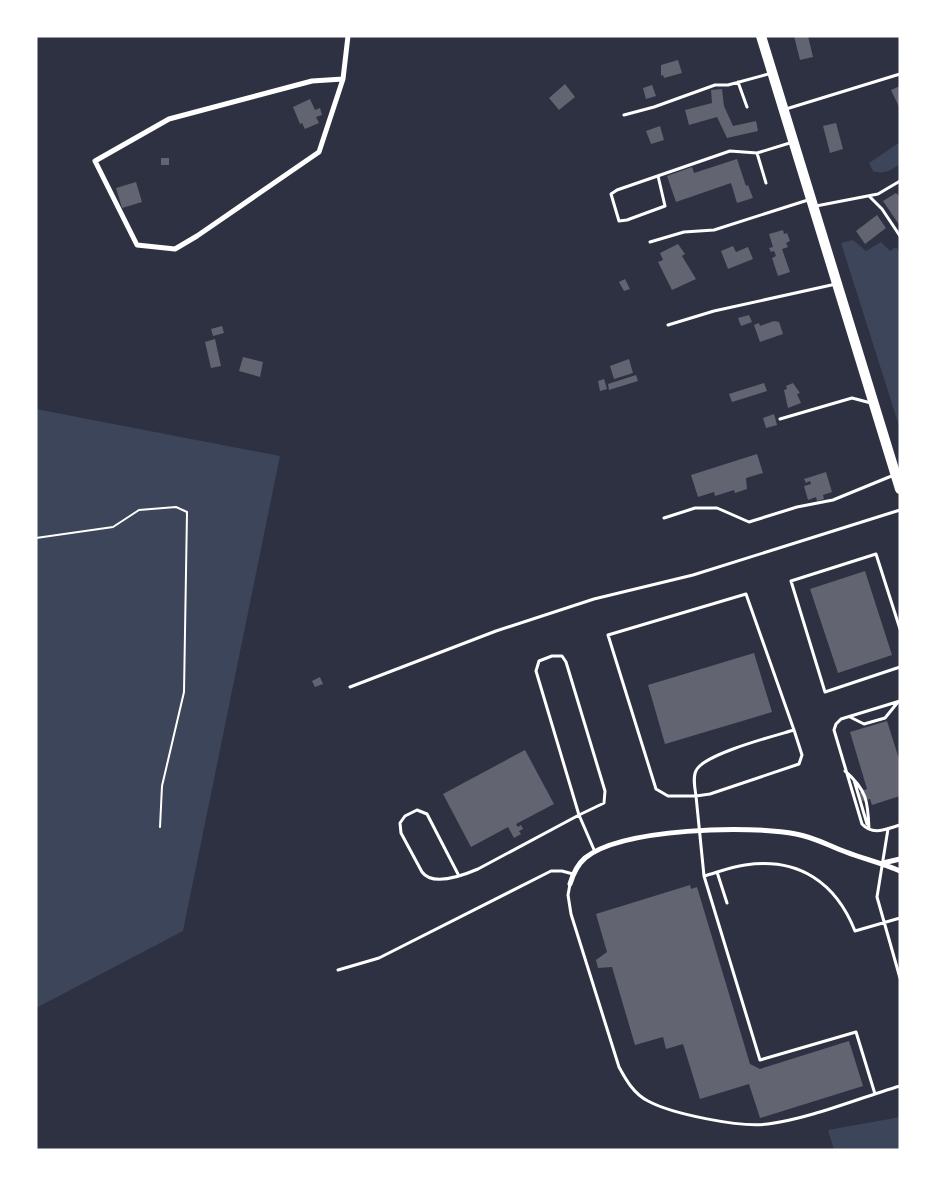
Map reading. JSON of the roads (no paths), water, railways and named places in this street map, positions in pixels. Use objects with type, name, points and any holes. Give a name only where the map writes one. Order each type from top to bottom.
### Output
[{"type":"main road","points":[[761,36],[900,489]]},
{"type":"street","points":[[343,79],[312,81],[168,119],[95,161],[137,245],[175,249],[197,236],[319,152],[343,79],[348,36]]},
{"type":"street","points":[[570,884],[573,874],[582,860],[595,852],[635,838],[698,832],[780,831],[807,836],[845,852],[882,863],[900,871]]},
{"type":"street","points":[[882,863],[900,859]]},
{"type":"lane","points":[[624,114],[654,107],[715,84],[738,82],[772,73]]},
{"type":"lane","points":[[783,110],[900,74]]},
{"type":"lane","points":[[738,82],[747,106]]},
{"type":"lane","points":[[658,176],[665,206],[627,220],[619,221],[611,194],[617,190],[730,151],[757,153],[793,142]]},
{"type":"lane","points":[[757,153],[766,183]]},
{"type":"lane","points":[[650,242],[684,232],[714,230],[812,203],[878,194],[900,181]]},
{"type":"lane","points":[[869,196],[882,209],[900,236]]},
{"type":"lane","points":[[668,325],[714,310],[837,284]]},
{"type":"lane","points":[[780,418],[852,398],[874,404]]},
{"type":"lane","points":[[664,518],[695,508],[718,508],[749,522],[797,507],[833,500],[895,474]]},
{"type":"lane","points":[[350,687],[496,631],[594,599],[625,590],[694,576],[900,510]]},
{"type":"lane","points":[[900,629],[876,554],[791,581],[825,692],[900,667]]},
{"type":"lane","points":[[746,594],[794,730],[802,760],[799,764],[710,794],[696,796],[668,796],[660,794],[656,789],[608,635],[746,594]]},
{"type":"lane","points":[[459,876],[427,814],[417,810],[403,817],[400,823],[400,831],[424,876],[430,879],[459,876],[478,869],[579,816],[602,805],[605,801],[606,794],[566,662],[562,656],[552,656],[539,661],[536,671],[579,816],[595,852]]},
{"type":"lane","points":[[899,701],[849,717],[838,722],[834,730],[860,820],[869,829],[878,831],[900,825]]},
{"type":"lane","points":[[849,717],[864,724],[884,718],[899,701]]},
{"type":"lane","points":[[794,730],[740,746],[700,766],[694,777],[698,832],[704,876],[760,1060],[856,1032],[875,1094]]},
{"type":"lane","points":[[845,771],[860,786],[868,808],[869,829]]},
{"type":"lane","points":[[888,829],[877,897],[900,978]]},
{"type":"lane","points":[[704,876],[739,866],[764,864],[796,869],[820,881],[835,894],[846,908],[856,931],[900,918]]},
{"type":"lane","points":[[338,970],[379,958],[546,873],[562,871],[573,874]]},
{"type":"lane","points":[[717,872],[727,903]]},
{"type":"lane","points":[[570,884],[568,895],[571,914],[619,1067],[626,1080],[647,1101],[682,1113],[755,1125],[789,1120],[900,1086]]}]
